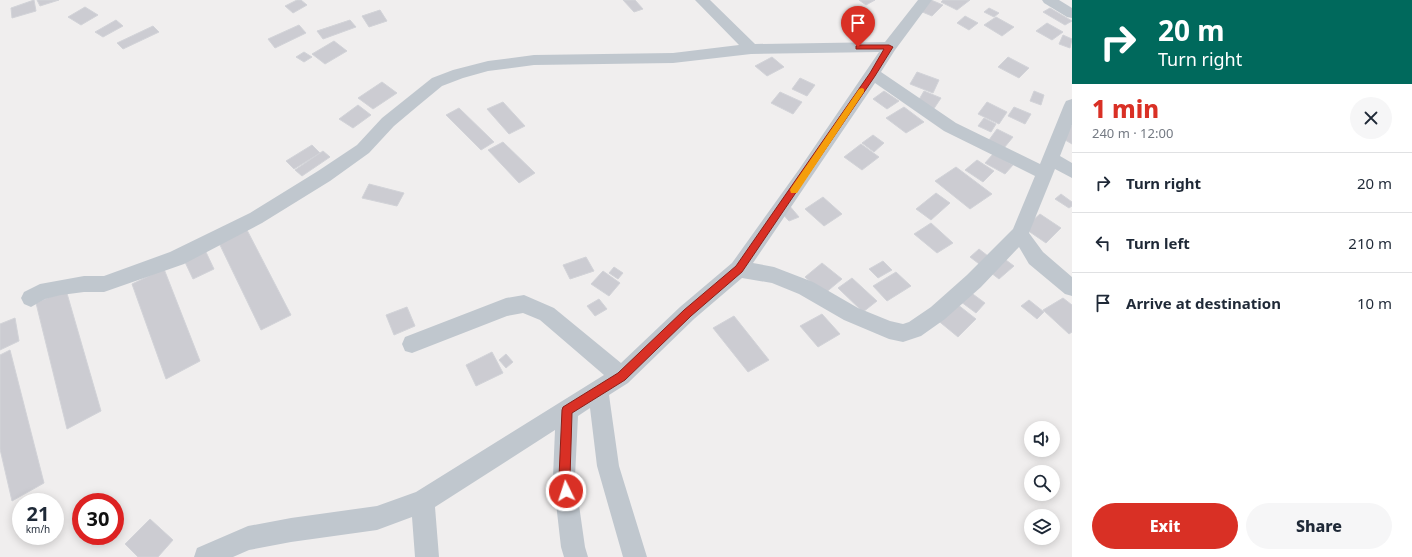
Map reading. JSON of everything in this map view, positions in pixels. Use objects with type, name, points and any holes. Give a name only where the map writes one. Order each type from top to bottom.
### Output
[{"type":"street","points":[[702,0],[751,49]]},
{"type":"street","points":[[206,557],[248,538],[291,530],[376,518],[423,501],[621,376],[687,313],[739,269],[873,74],[889,47],[925,0]]},
{"type":"street","points":[[1049,0],[1072,14]]},
{"type":"street","points":[[30,298],[40,292],[61,287],[84,284],[104,284],[177,258],[256,218],[324,176],[362,149],[388,122],[437,82],[458,74],[488,66],[534,60],[673,58],[751,49],[889,47]]},
{"type":"street","points":[[873,74],[950,127],[1048,166],[1072,171]]},
{"type":"street","points":[[739,269],[774,275],[806,288],[851,314],[889,330],[903,334],[914,330],[938,313],[974,281],[1020,234],[1072,105]]},
{"type":"street","points":[[1020,234],[1036,258],[1072,288]]},
{"type":"street","points":[[412,344],[506,307],[524,304],[547,314],[621,376]]},
{"type":"street","points":[[598,391],[608,466],[635,557]]},
{"type":"street","points":[[567,410],[564,477],[573,547],[576,557]]},
{"type":"street","points":[[423,501],[427,557]]},
{"type":"building","points":[[34,0],[36,11],[12,18],[11,8]]},
{"type":"building","points":[[37,0],[59,0],[40,6]]},
{"type":"building","points":[[297,0],[301,0],[307,5],[293,13],[285,6]]},
{"type":"building","points":[[623,0],[635,0],[643,9],[634,12]]},
{"type":"building","points":[[859,0],[875,0],[866,5]]},
{"type":"building","points":[[931,0],[943,5],[932,16],[920,11]]},
{"type":"building","points":[[943,0],[970,0],[957,10],[941,2]]},
{"type":"building","points":[[85,7],[98,15],[81,25],[68,17]]},
{"type":"building","points":[[989,8],[999,13],[994,17],[984,12]]},
{"type":"building","points":[[1050,8],[1072,21],[1065,25],[1043,12]]},
{"type":"building","points":[[380,10],[387,21],[369,27],[362,16]]},
{"type":"building","points":[[965,16],[978,23],[969,30],[957,23]]},
{"type":"building","points":[[996,17],[1014,27],[1002,36],[984,25]]},
{"type":"building","points":[[116,20],[123,26],[103,37],[95,32]]},
{"type":"building","points":[[350,20],[356,27],[323,39],[317,31]]},
{"type":"building","points":[[1047,23],[1063,32],[1052,40],[1036,31]]},
{"type":"building","points":[[299,25],[306,33],[275,48],[268,39]]},
{"type":"building","points":[[153,26],[159,32],[123,49],[117,43]]},
{"type":"building","points":[[1063,35],[1072,39],[1070,48],[1059,44]]},
{"type":"building","points":[[334,41],[347,51],[325,64],[312,54]]},
{"type":"building","points":[[304,52],[312,57],[304,62],[296,57]]},
{"type":"building","points":[[772,57],[784,67],[767,76],[755,66]]},
{"type":"building","points":[[1008,57],[1029,68],[1019,78],[998,67]]},
{"type":"building","points":[[917,72],[939,80],[933,93],[910,84]]},
{"type":"building","points":[[800,78],[815,85],[807,96],[792,89]]},
{"type":"building","points":[[382,82],[397,93],[373,109],[358,98]]},
{"type":"building","points":[[884,91],[899,101],[887,109],[873,99]]},
{"type":"building","points":[[924,91],[941,98],[933,110],[917,103]]},
{"type":"building","points":[[1034,91],[1044,95],[1041,105],[1030,101]]},
{"type":"building","points":[[780,92],[802,102],[793,114],[771,103]]},
{"type":"building","points":[[503,102],[525,126],[509,134],[487,109]]},
{"type":"building","points":[[987,102],[1007,112],[999,124],[978,114]]},
{"type":"building","points":[[358,105],[371,115],[353,128],[339,119]]},
{"type":"building","points":[[904,107],[924,122],[906,133],[886,118]]},
{"type":"building","points":[[1014,107],[1031,114],[1025,124],[1008,116]]},
{"type":"building","points":[[459,108],[494,142],[481,150],[446,115]]},
{"type":"building","points":[[984,118],[996,124],[991,132],[978,126]]},
{"type":"building","points":[[1072,126],[1072,144],[1060,137]]},
{"type":"building","points":[[997,129],[1013,137],[1004,148],[989,140]]},
{"type":"building","points":[[873,135],[884,143],[874,152],[862,143]]},
{"type":"building","points":[[503,142],[535,173],[519,183],[488,150]]},
{"type":"building","points":[[861,144],[879,157],[862,170],[844,157]]},
{"type":"building","points":[[312,145],[320,153],[294,169],[286,161]]},
{"type":"building","points":[[323,151],[330,157],[302,176],[295,170]]},
{"type":"building","points":[[993,154],[1013,165],[1005,174],[985,163]]},
{"type":"building","points":[[977,160],[994,171],[983,182],[965,170]]},
{"type":"building","points":[[956,167],[992,194],[970,209],[935,181]]},
{"type":"building","points":[[369,184],[404,193],[397,206],[362,198]]},
{"type":"building","points":[[936,193],[950,203],[931,220],[916,209]]},
{"type":"building","points":[[1061,194],[1072,202],[1072,206],[1069,208],[1055,199]]},
{"type":"building","points":[[823,197],[842,214],[824,226],[805,209]]},
{"type":"building","points":[[788,204],[799,217],[789,221],[778,209]]},
{"type":"building","points":[[1040,214],[1061,228],[1046,243],[1024,228]]},
{"type":"building","points":[[931,223],[953,243],[937,253],[914,234]]},
{"type":"building","points":[[247,230],[291,315],[261,330],[219,243]]},
{"type":"building","points":[[979,249],[988,256],[994,251],[1014,266],[999,279],[970,257]]},
{"type":"building","points":[[205,250],[214,269],[193,279],[184,260]]},
{"type":"building","points":[[586,257],[594,271],[570,279],[563,265]]},
{"type":"building","points":[[883,261],[892,270],[878,278],[869,269]]},
{"type":"building","points":[[822,263],[842,279],[824,294],[805,277]]},
{"type":"building","points":[[614,267],[623,273],[618,279],[609,273]]},
{"type":"building","points":[[164,269],[200,361],[166,379],[132,284]]},
{"type":"building","points":[[603,271],[620,283],[609,296],[591,284]]},
{"type":"building","points":[[896,272],[911,286],[887,301],[873,286]]},
{"type":"building","points":[[852,278],[877,301],[863,312],[838,288]]},
{"type":"building","points":[[962,286],[985,303],[976,313],[953,296]]},
{"type":"building","points":[[66,290],[101,411],[67,429],[36,303]]},
{"type":"building","points":[[948,297],[976,319],[958,337],[930,314]]},
{"type":"building","points":[[1063,298],[1072,305],[1072,332],[1069,334],[1043,310]]},
{"type":"building","points":[[599,299],[607,309],[595,316],[587,306]]},
{"type":"building","points":[[1029,300],[1044,312],[1037,319],[1021,306]]},
{"type":"building","points":[[407,307],[415,326],[394,335],[386,315]]},
{"type":"building","points":[[822,314],[840,334],[818,347],[800,326]]},
{"type":"building","points":[[734,316],[769,360],[748,372],[713,328]]},
{"type":"building","points":[[15,318],[19,341],[0,350],[0,324]]},
{"type":"building","points":[[10,350],[44,483],[26,493],[12,493],[12,501],[0,449],[0,355]]},
{"type":"building","points":[[492,352],[503,373],[476,386],[466,365]]},
{"type":"building","points":[[506,354],[513,362],[506,368],[499,360]]},
{"type":"building","points":[[150,519],[173,540],[158,557],[138,557],[125,544]]},
{"type":"slow traffic","points":[[794,190],[862,90]]},
{"type":"route","points":[[566,491],[564,477],[567,410],[621,376],[687,313],[739,269],[873,74],[889,47],[858,47]]}]
